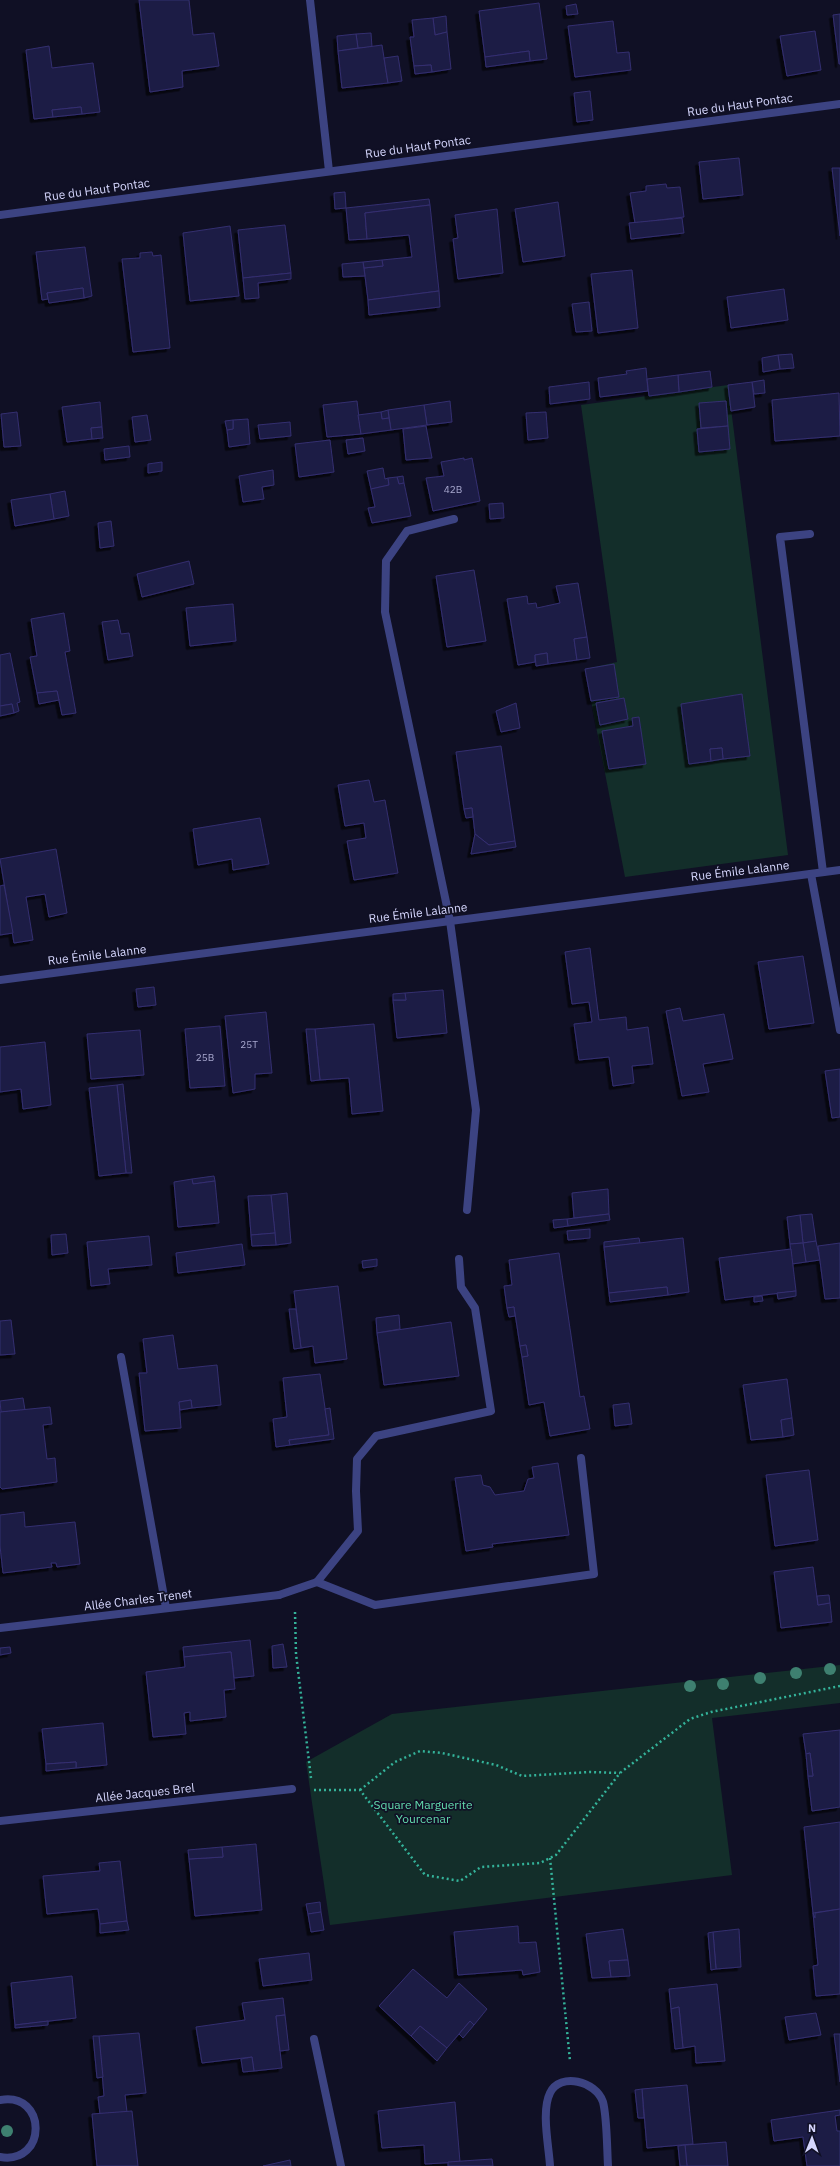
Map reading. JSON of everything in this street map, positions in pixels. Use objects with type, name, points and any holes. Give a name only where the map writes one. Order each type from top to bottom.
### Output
[{"type":"street","points":[[310,0],[329,171]]},
{"type":"street","name":"Rue du Haut Pontac","points":[[0,215],[840,104]]},
{"type":"street","points":[[454,519],[407,531],[386,561],[385,612],[450,921],[476,1110],[467,1210]]},
{"type":"street","points":[[810,534],[780,537],[823,872]]},
{"type":"street","name":"Rue Émile Lalanne","points":[[0,980],[840,870]]},
{"type":"street","points":[[811,874],[840,1030]]},
{"type":"street","points":[[459,1259],[461,1287],[475,1308],[491,1411],[376,1436],[357,1459],[356,1491],[358,1530],[318,1582],[375,1605],[594,1574],[581,1458]]},
{"type":"street","points":[[121,1356],[166,1608]]},
{"type":"street","name":"Allée Charles Trenet","points":[[0,1628],[279,1595],[318,1582]]},
{"type":"street","name":"Allée Jacques Brel","points":[[0,1821],[292,1789]]},
{"type":"street","points":[[314,2039],[340,2166]]},
{"type":"street","points":[[550,2166],[546,2115],[550,2093],[561,2083],[582,2081],[596,2089],[603,2102],[608,2166]]},
{"type":"street","points":[[0,2100],[15,2100],[24,2104],[30,2110],[37,2127],[32,2145],[21,2154],[6,2160]]},
{"type":"path","points":[[292,1591],[297,1620],[296,1654],[313,1790],[360,1790],[395,1762],[420,1751],[442,1753],[496,1765],[522,1776],[590,1772],[620,1773]]},
{"type":"path","points":[[360,1790],[425,1875],[460,1881],[482,1867],[540,1863],[556,1855],[620,1773],[690,1719],[711,1712],[840,1686]]},
{"type":"path","points":[[550,1858],[572,2082]]},
{"type":"green space","points":[[728,385],[788,855],[625,877],[585,669],[617,662],[581,405]]},
{"type":"green space","name":"Square Marguerite Yourcenar","points":[[840,1665],[840,1703],[712,1718],[732,1875],[330,1925],[306,1762],[392,1714]]},
{"type":"building","points":[[139,0],[189,0],[193,35],[214,33],[219,66],[182,71],[183,87],[150,92]]},
{"type":"building","points":[[539,3],[547,59],[530,61],[529,51],[485,57],[479,11]]},
{"type":"building","points":[[576,4],[578,14],[567,15],[566,6]]},
{"type":"building","points":[[840,14],[840,64],[839,64],[833,15]]},
{"type":"building","points":[[446,16],[447,32],[435,35],[433,18]]},
{"type":"building","points":[[433,18],[435,35],[447,32],[451,69],[432,72],[431,65],[414,66],[410,37],[414,37],[412,20]]},
{"type":"building","points":[[613,21],[617,53],[629,52],[631,70],[575,77],[568,26]]},
{"type":"building","points":[[815,31],[821,70],[787,76],[780,36]]},
{"type":"building","points":[[371,33],[372,47],[358,48],[356,34]]},
{"type":"building","points":[[356,34],[358,48],[338,51],[337,36]]},
{"type":"building","points":[[382,45],[388,83],[342,88],[338,51]]},
{"type":"building","points":[[49,46],[52,68],[93,63],[100,112],[82,114],[81,107],[52,110],[53,117],[34,119],[26,50]]},
{"type":"building","points":[[529,51],[530,61],[486,67],[485,57]]},
{"type":"building","points":[[398,56],[402,81],[388,83],[384,58]]},
{"type":"building","points":[[431,65],[432,72],[415,74],[414,66]]},
{"type":"building","points":[[590,91],[593,120],[577,122],[574,93]]},
{"type":"building","points":[[81,107],[82,114],[53,117],[52,110]]},
{"type":"building","points":[[739,158],[743,195],[703,199],[699,162]]},
{"type":"building","points":[[832,168],[840,168],[840,236]]},
{"type":"building","points":[[666,184],[667,188],[680,187],[684,217],[635,223],[630,193],[646,191],[646,186]]},
{"type":"building","points":[[345,192],[346,208],[335,209],[334,193]]},
{"type":"building","points":[[429,199],[430,205],[365,213],[367,239],[349,240],[346,208]]},
{"type":"building","points":[[558,202],[565,256],[523,262],[515,209]]},
{"type":"building","points":[[430,205],[439,291],[368,300],[364,268],[383,266],[382,260],[412,257],[409,235],[367,239],[365,213]]},
{"type":"building","points":[[497,209],[503,273],[458,279],[453,239],[458,238],[455,215]]},
{"type":"building","points":[[682,218],[684,233],[631,239],[629,223]]},
{"type":"building","points":[[285,225],[291,273],[243,278],[238,230]]},
{"type":"building","points":[[230,226],[239,296],[190,301],[183,233]]},
{"type":"building","points":[[85,247],[92,296],[84,298],[83,288],[47,293],[48,299],[42,300],[36,252]]},
{"type":"building","points":[[152,252],[153,256],[161,255],[170,348],[133,352],[122,259],[140,258],[140,253]]},
{"type":"building","points":[[382,260],[383,266],[364,268],[363,262]]},
{"type":"building","points":[[363,262],[365,276],[343,277],[342,264]]},
{"type":"building","points":[[632,270],[638,328],[598,333],[591,274]]},
{"type":"building","points":[[291,273],[291,279],[258,283],[259,298],[245,299],[243,278]]},
{"type":"building","points":[[83,288],[84,298],[49,303],[47,293]]},
{"type":"building","points":[[784,289],[788,320],[731,328],[727,297]]},
{"type":"building","points":[[439,291],[440,307],[369,315],[368,300]]},
{"type":"building","points":[[589,302],[592,331],[576,332],[572,304]]},
{"type":"building","points":[[792,354],[794,368],[780,369],[778,355]]},
{"type":"building","points":[[778,355],[780,369],[763,372],[762,358]]},
{"type":"building","points":[[646,368],[648,391],[600,397],[598,378],[627,374],[626,371]]},
{"type":"building","points":[[710,371],[712,387],[679,392],[678,375]]},
{"type":"building","points":[[678,375],[679,392],[649,396],[647,379]]},
{"type":"building","points":[[764,380],[765,393],[754,394],[752,382]]},
{"type":"building","points":[[589,382],[590,399],[550,404],[549,387]]},
{"type":"building","points":[[752,382],[755,407],[731,411],[728,385]]},
{"type":"building","points":[[839,393],[840,436],[775,441],[772,400]]},
{"type":"building","points":[[357,401],[361,434],[327,437],[323,405]]},
{"type":"building","points":[[450,401],[452,422],[427,425],[424,405]]},
{"type":"building","points":[[726,401],[728,426],[701,428],[699,403]]},
{"type":"building","points":[[100,402],[102,427],[91,428],[92,439],[67,442],[62,407]]},
{"type":"building","points":[[424,405],[427,425],[391,430],[388,410]]},
{"type":"building","points":[[388,410],[389,418],[382,419],[381,412]]},
{"type":"building","points":[[17,412],[21,446],[4,447],[1,414]]},
{"type":"building","points":[[381,412],[382,419],[389,418],[391,430],[361,434],[358,415]]},
{"type":"building","points":[[546,412],[548,438],[528,440],[526,413]]},
{"type":"building","points":[[147,415],[151,440],[135,442],[132,417]]},
{"type":"building","points":[[248,419],[250,444],[229,447],[227,430],[233,429],[233,420]]},
{"type":"building","points":[[233,420],[233,429],[227,430],[225,421]]},
{"type":"building","points":[[290,422],[291,436],[260,439],[258,425]]},
{"type":"building","points":[[426,426],[432,458],[406,460],[403,429]]},
{"type":"building","points":[[728,426],[730,449],[699,452],[697,429]]},
{"type":"building","points":[[102,427],[103,438],[92,439],[91,428]]},
{"type":"building","points":[[363,438],[365,451],[348,454],[346,440]]},
{"type":"building","points":[[330,440],[334,472],[299,477],[295,444]]},
{"type":"building","points":[[129,446],[130,457],[105,460],[104,449]]},
{"type":"building","points":[[464,458],[464,460],[472,458],[480,501],[433,511],[426,478],[444,476],[441,462]]},
{"type":"building","points":[[162,462],[162,471],[148,473],[148,464]]},
{"type":"building","points":[[383,468],[385,479],[388,478],[389,485],[371,489],[367,471]]},
{"type":"building","points":[[273,470],[274,485],[262,487],[264,499],[243,502],[239,476]]},
{"type":"building","points":[[403,476],[404,483],[399,484],[397,477]]},
{"type":"building","points":[[397,477],[399,484],[404,483],[411,516],[372,523],[368,508],[375,507],[371,489],[389,485],[388,478]]},
{"type":"building","points":[[65,491],[69,516],[54,519],[50,494]]},
{"type":"building","points":[[50,494],[54,519],[15,526],[11,500]]},
{"type":"building","points":[[503,503],[504,518],[490,519],[489,504]]},
{"type":"building","points":[[111,521],[114,546],[100,548],[98,523]]},
{"type":"building","points":[[189,561],[194,584],[142,597],[137,574]]},
{"type":"building","points":[[474,570],[486,641],[447,647],[436,576]]},
{"type":"building","points":[[578,583],[587,637],[574,639],[577,660],[548,664],[547,653],[535,655],[535,662],[518,665],[507,599],[527,596],[528,604],[536,603],[537,608],[560,603],[556,586]]},
{"type":"building","points":[[233,604],[236,641],[190,646],[186,608]]},
{"type":"building","points":[[64,613],[70,651],[65,652],[76,713],[62,715],[57,691],[37,693],[30,657],[37,656],[31,619]]},
{"type":"building","points":[[118,620],[121,634],[129,633],[133,656],[108,660],[102,622]]},
{"type":"building","points":[[587,637],[590,658],[577,660],[574,639]]},
{"type":"building","points":[[10,653],[20,702],[17,703],[19,711],[14,713],[12,704],[0,706],[0,655]]},
{"type":"building","points":[[547,653],[548,664],[536,666],[535,655]]},
{"type":"building","points":[[614,664],[619,697],[591,701],[585,669]]},
{"type":"building","points":[[57,691],[59,700],[39,704],[37,693]]},
{"type":"building","points":[[742,694],[750,756],[723,759],[722,748],[710,749],[711,761],[689,764],[681,704]]},
{"type":"building","points":[[624,698],[628,719],[600,725],[596,703]]},
{"type":"building","points":[[516,703],[520,728],[501,732],[496,711]]},
{"type":"building","points":[[12,704],[14,713],[0,716],[0,706]]},
{"type":"building","points":[[639,717],[646,764],[609,769],[602,731],[633,726],[632,718]]},
{"type":"building","points":[[501,746],[515,841],[489,845],[475,834],[472,808],[464,809],[456,752]]},
{"type":"building","points":[[722,748],[723,759],[711,761],[710,749]]},
{"type":"building","points":[[369,780],[374,802],[385,800],[398,873],[354,880],[347,841],[366,838],[364,823],[345,826],[338,785]]},
{"type":"building","points":[[472,808],[473,817],[466,818],[464,809]]},
{"type":"building","points":[[260,818],[269,864],[233,870],[232,859],[198,865],[193,829]]},
{"type":"building","points":[[475,834],[489,845],[515,841],[516,847],[471,854]]},
{"type":"building","points":[[56,849],[67,913],[49,917],[45,894],[26,897],[33,940],[14,943],[0,859]]},
{"type":"building","points":[[4,885],[13,933],[0,935],[0,886]]},
{"type":"building","points":[[590,948],[599,1020],[626,1017],[627,1030],[648,1027],[653,1064],[632,1066],[634,1083],[613,1086],[609,1057],[579,1060],[574,1024],[592,1022],[589,1002],[572,1004],[565,952]]},
{"type":"building","points":[[803,956],[814,1023],[769,1029],[758,962]]},
{"type":"building","points":[[154,987],[156,1005],[138,1007],[136,989]]},
{"type":"building","points":[[443,990],[447,1033],[397,1038],[393,1000],[406,1000],[405,993]]},
{"type":"building","points":[[405,993],[406,1000],[393,1000],[393,994]]},
{"type":"building","points":[[680,1008],[683,1021],[724,1014],[733,1059],[703,1064],[709,1092],[682,1096],[666,1011]]},
{"type":"building","points":[[266,1012],[272,1073],[255,1074],[255,1089],[233,1093],[225,1016]]},
{"type":"building","points":[[374,1024],[383,1111],[352,1114],[349,1078],[320,1080],[315,1029]]},
{"type":"building","points":[[220,1026],[225,1086],[190,1088],[185,1029]]},
{"type":"building","points":[[306,1029],[315,1029],[320,1080],[311,1081]]},
{"type":"building","points":[[140,1030],[144,1075],[91,1079],[87,1034]]},
{"type":"building","points":[[45,1042],[51,1105],[23,1109],[21,1089],[0,1092],[0,1047]]},
{"type":"building","points":[[840,1069],[840,1117],[832,1118],[825,1071]]},
{"type":"building","points":[[123,1084],[132,1173],[126,1173],[117,1085]]},
{"type":"building","points":[[117,1085],[126,1173],[99,1176],[89,1088]]},
{"type":"building","points":[[214,1176],[215,1181],[193,1184],[192,1179]]},
{"type":"building","points":[[192,1179],[193,1184],[215,1181],[219,1223],[178,1227],[174,1182]]},
{"type":"building","points":[[608,1189],[609,1214],[574,1218],[572,1193]]},
{"type":"building","points":[[287,1193],[291,1243],[276,1245],[271,1195]]},
{"type":"building","points":[[271,1195],[275,1233],[251,1235],[248,1196]]},
{"type":"building","points":[[609,1214],[610,1220],[568,1226],[567,1219]]},
{"type":"building","points":[[812,1214],[816,1241],[803,1243],[800,1215]]},
{"type":"building","points":[[800,1215],[803,1243],[790,1244],[787,1217]]},
{"type":"building","points":[[567,1219],[568,1226],[554,1228],[553,1220]]},
{"type":"building","points":[[590,1229],[590,1238],[568,1240],[567,1231]]},
{"type":"building","points":[[275,1233],[276,1245],[252,1246],[251,1235]]},
{"type":"building","points":[[66,1234],[68,1253],[52,1255],[51,1235]]},
{"type":"building","points":[[149,1236],[152,1265],[108,1269],[110,1284],[91,1286],[87,1242]]},
{"type":"building","points":[[639,1238],[640,1243],[604,1247],[604,1242]]},
{"type":"building","points":[[683,1238],[689,1292],[668,1295],[667,1287],[609,1293],[604,1247]]},
{"type":"building","points":[[816,1241],[820,1260],[806,1262],[803,1243]]},
{"type":"building","points":[[803,1243],[806,1262],[792,1264],[790,1244]]},
{"type":"building","points":[[840,1243],[840,1298],[825,1299],[818,1246]]},
{"type":"building","points":[[242,1244],[245,1265],[178,1273],[176,1253]]},
{"type":"building","points":[[791,1249],[796,1291],[725,1300],[719,1258]]},
{"type":"building","points":[[559,1253],[580,1397],[584,1396],[590,1429],[550,1436],[544,1402],[529,1405],[522,1357],[528,1356],[526,1345],[520,1346],[514,1307],[507,1308],[504,1286],[512,1285],[509,1260]]},
{"type":"building","points":[[377,1259],[377,1266],[363,1268],[362,1261]]},
{"type":"building","points":[[338,1286],[347,1359],[315,1363],[313,1346],[301,1348],[294,1291]]},
{"type":"building","points":[[667,1287],[668,1295],[610,1302],[609,1293]]},
{"type":"building","points":[[796,1291],[796,1296],[778,1299],[777,1293]]},
{"type":"building","points":[[762,1296],[763,1301],[754,1302],[754,1297]]},
{"type":"building","points":[[514,1307],[515,1316],[509,1317],[507,1308]]},
{"type":"building","points":[[289,1309],[296,1309],[301,1348],[294,1349]]},
{"type":"building","points":[[399,1315],[400,1329],[377,1333],[376,1318]]},
{"type":"building","points":[[11,1320],[15,1354],[0,1355],[0,1321]]},
{"type":"building","points":[[451,1322],[459,1376],[384,1385],[377,1333]]},
{"type":"building","points":[[173,1335],[178,1369],[217,1365],[221,1405],[192,1408],[191,1400],[179,1402],[181,1428],[145,1431],[139,1373],[147,1373],[143,1339]]},
{"type":"building","points":[[526,1345],[528,1356],[522,1357],[520,1346]]},
{"type":"building","points":[[320,1374],[329,1435],[289,1440],[290,1445],[276,1447],[273,1419],[287,1417],[283,1378]]},
{"type":"building","points":[[787,1379],[792,1418],[781,1420],[783,1437],[751,1440],[743,1385]]},
{"type":"building","points":[[23,1398],[25,1410],[1,1412],[0,1401]]},
{"type":"building","points":[[191,1400],[192,1408],[180,1410],[179,1402]]},
{"type":"building","points":[[629,1403],[632,1424],[615,1426],[613,1405]]},
{"type":"building","points":[[50,1407],[52,1424],[43,1425],[47,1459],[55,1458],[57,1482],[2,1489],[0,1487],[0,1412]]},
{"type":"building","points":[[330,1408],[334,1439],[290,1445],[289,1440],[329,1435],[325,1409]]},
{"type":"building","points":[[792,1418],[794,1435],[783,1437],[781,1420]]},
{"type":"building","points":[[558,1463],[569,1535],[492,1544],[493,1547],[466,1551],[455,1478],[481,1475],[483,1485],[490,1487],[495,1495],[524,1491],[528,1479],[534,1478],[532,1467]]},
{"type":"building","points":[[809,1470],[818,1540],[775,1546],[766,1475]]},
{"type":"building","points":[[24,1512],[25,1527],[75,1522],[80,1564],[57,1567],[56,1563],[51,1563],[52,1567],[3,1573],[0,1546],[0,1515]]},
{"type":"building","points":[[813,1567],[818,1605],[830,1603],[832,1622],[781,1628],[774,1572]]},
{"type":"building","points":[[829,1595],[830,1603],[818,1605],[817,1596]]},
{"type":"building","points":[[250,1640],[254,1676],[234,1678],[231,1652],[184,1657],[183,1647]]},
{"type":"building","points":[[283,1644],[287,1667],[273,1668],[272,1646]]},
{"type":"building","points":[[10,1647],[11,1653],[0,1655],[0,1648]]},
{"type":"building","points":[[231,1652],[235,1689],[224,1690],[226,1717],[190,1721],[190,1712],[184,1713],[186,1734],[153,1737],[146,1672],[185,1667],[184,1657]]},
{"type":"building","points":[[103,1723],[107,1765],[76,1768],[76,1762],[46,1764],[42,1729]]},
{"type":"building","points":[[840,1730],[840,1807],[812,1811],[808,1776],[813,1776],[810,1753],[806,1754],[803,1734]]},
{"type":"building","points":[[810,1753],[813,1776],[808,1776],[806,1754]]},
{"type":"building","points":[[76,1762],[76,1768],[46,1771],[46,1764]]},
{"type":"building","points":[[840,1822],[840,1909],[813,1913],[804,1827]]},
{"type":"building","points":[[256,1844],[262,1910],[195,1916],[189,1859],[223,1857],[222,1847]]},
{"type":"building","points":[[222,1847],[223,1857],[189,1859],[188,1850]]},
{"type":"building","points":[[120,1861],[127,1921],[100,1924],[98,1909],[47,1914],[43,1876],[100,1871],[99,1863]]},
{"type":"building","points":[[320,1902],[321,1912],[308,1914],[306,1904]]},
{"type":"building","points":[[840,1909],[840,1994],[816,1996],[813,1966],[818,1965],[813,1913],[815,1918],[815,1913]]},
{"type":"building","points":[[321,1912],[324,1930],[311,1932],[308,1914]]},
{"type":"building","points":[[127,1921],[129,1930],[100,1933],[100,1924]]},
{"type":"building","points":[[518,1926],[519,1943],[536,1942],[540,1972],[523,1975],[522,1970],[458,1975],[454,1932]]},
{"type":"building","points":[[623,1929],[628,1960],[609,1961],[611,1977],[592,1978],[586,1934]]},
{"type":"building","points":[[739,1929],[741,1967],[716,1969],[713,1932]]},
{"type":"building","points":[[713,1932],[716,1969],[711,1970],[708,1933]]},
{"type":"building","points":[[309,1953],[312,1980],[263,1986],[259,1959]]},
{"type":"building","points":[[628,1960],[630,1976],[611,1977],[609,1961]]},
{"type":"building","points":[[413,1969],[447,1998],[459,1983],[487,2009],[474,2025],[470,2021],[447,2048],[420,2026],[411,2036],[379,2006]]},
{"type":"building","points":[[72,1976],[76,2018],[15,2025],[11,1983]]},
{"type":"building","points":[[717,1984],[725,2061],[696,2063],[695,2046],[683,2048],[679,2007],[671,2009],[669,1989]]},
{"type":"building","points":[[283,1998],[285,2015],[276,2016],[282,2068],[254,2071],[252,2057],[202,2063],[196,2027],[245,2020],[242,2003]]},
{"type":"building","points":[[679,2007],[683,2048],[675,2049],[671,2009]]},
{"type":"building","points":[[816,2013],[821,2035],[789,2040],[785,2017]]},
{"type":"building","points":[[285,2015],[289,2050],[280,2051],[276,2016]]},
{"type":"building","points":[[48,2021],[48,2025],[15,2028],[15,2025]]},
{"type":"building","points":[[470,2021],[474,2025],[463,2038],[459,2034]]},
{"type":"building","points":[[420,2026],[447,2048],[437,2061],[411,2036]]},
{"type":"building","points":[[139,2033],[146,2093],[125,2095],[127,2112],[100,2114],[98,2097],[104,2096],[99,2036]]},
{"type":"building","points":[[834,2034],[840,2034],[840,2082]]},
{"type":"building","points":[[93,2036],[99,2036],[103,2077],[97,2078]]},
{"type":"building","points":[[252,2057],[254,2071],[243,2072],[241,2059]]},
{"type":"building","points":[[687,2085],[693,2144],[647,2148],[642,2089]]},
{"type":"building","points":[[642,2089],[644,2118],[638,2118],[635,2090]]},
{"type":"building","points":[[455,2102],[460,2162],[425,2164],[424,2145],[382,2148],[378,2111]]},
{"type":"building","points":[[840,2110],[840,2115],[835,2116],[837,2131],[840,2131],[840,2166],[807,2166],[803,2137],[774,2141],[771,2120]]},
{"type":"building","points":[[132,2111],[138,2166],[97,2166],[92,2114]]},
{"type":"building","points":[[726,2142],[728,2166],[687,2166],[685,2145]]},
{"type":"building","points":[[685,2145],[687,2166],[680,2166],[678,2146]]},
{"type":"building","points":[[492,2159],[493,2166],[448,2166],[448,2162]]},
{"type":"building","points":[[290,2160],[291,2166],[263,2166]]}]
